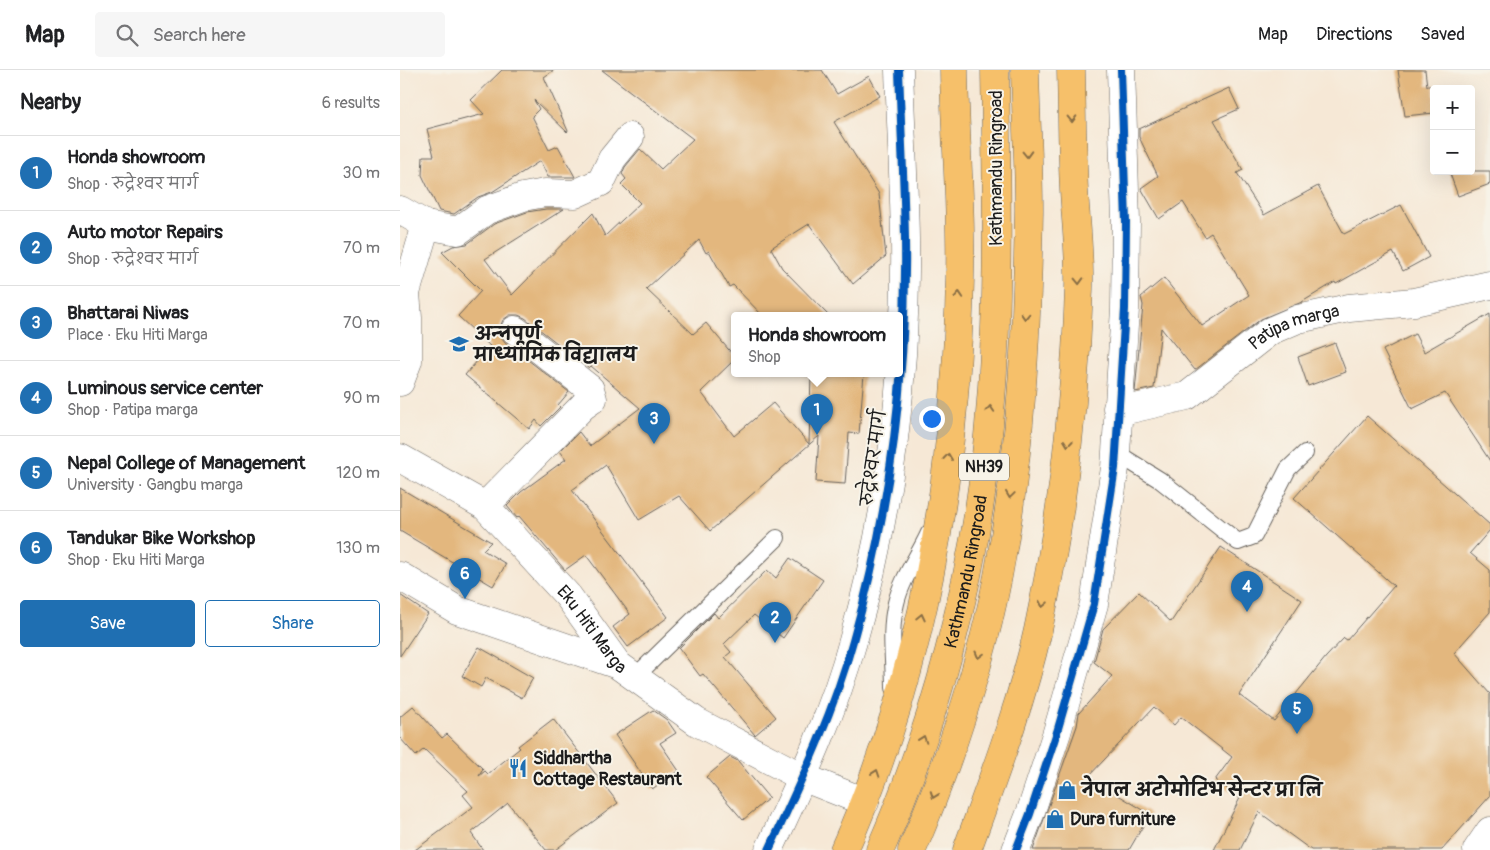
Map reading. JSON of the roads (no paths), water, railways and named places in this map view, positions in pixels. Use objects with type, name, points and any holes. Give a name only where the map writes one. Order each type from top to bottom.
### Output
[{"type":"main road","points":[[844,850],[865,802],[894,721],[922,612],[943,504],[951,425],[960,278],[954,70]]},
{"type":"main road","name":"Kathmandu Ringroad","points":[[880,850],[904,792],[930,720],[970,561],[986,456],[997,278],[995,70]]},
{"type":"main road","name":"Kathmandu Ringroad","points":[[912,850],[934,796],[971,686],[998,576],[1011,488],[1020,399],[1026,304],[1029,208],[1025,70]]},
{"type":"main road","points":[[966,850],[1010,723],[1037,632],[1052,558],[1065,472],[1074,393],[1079,287],[1072,162],[1071,70]]},
{"type":"street","name":"रुद्रेश्वर मार्ग","points":[[899,70],[905,240],[903,312]]},
{"type":"street","points":[[1016,850],[1054,741],[1094,604],[1115,452],[1125,309],[1126,261],[1121,70]]},
{"type":"street","points":[[400,210],[426,225],[458,230],[487,210],[523,197],[545,193],[575,194],[601,182],[612,159],[630,137]]},
{"type":"street","points":[[400,382],[408,361],[406,293],[426,225]]},
{"type":"street","name":"Patipa marga","points":[[1117,408],[1131,409],[1187,396],[1270,331],[1298,319],[1349,308],[1414,302],[1490,285]]},
{"type":"street","points":[[485,506],[583,406],[593,399],[590,389],[515,330]]},
{"type":"street","name":"रुद्रेश्वर मार्ग","points":[[769,850],[825,728],[853,641],[881,520],[895,424],[899,377]]},
{"type":"street","name":"Eku Hiti Marga","points":[[400,458],[485,506],[568,596],[626,671],[697,722],[802,777],[865,802]]},
{"type":"street","points":[[400,576],[457,610],[626,671]]},
{"type":"street","points":[[1477,850],[1490,831]]},
{"type":"lane","points":[[1115,452],[1160,480],[1238,542],[1254,536],[1288,469],[1305,453]]},
{"type":"lane","points":[[626,671],[777,538]]},
{"type":"place","name":"अन्‍नपूर्ण माध्यामिक विद्यालय","points":[[459,344]]},
{"type":"place","name":"Honda showroom","points":[[817,435]]},
{"type":"place","name":"Bhattarai Niwas","points":[[654,444]]},
{"type":"place","name":"Tandukar Bike Workshop","points":[[465,599]]},
{"type":"place","name":"Luminous service center","points":[[1247,612]]},
{"type":"place","name":"Auto motor Repairs","points":[[775,643]]},
{"type":"place","name":"Nepal College of Management","points":[[1297,734]]},
{"type":"place","name":"Siddhartha Cottage Restaurant","points":[[518,768]]},
{"type":"place","name":"नेपाल अटोमोटिभ सेन्टर प्रा लि","points":[[1067,790]]},
{"type":"place","name":"Dura furniture","points":[[1055,819]]}]
